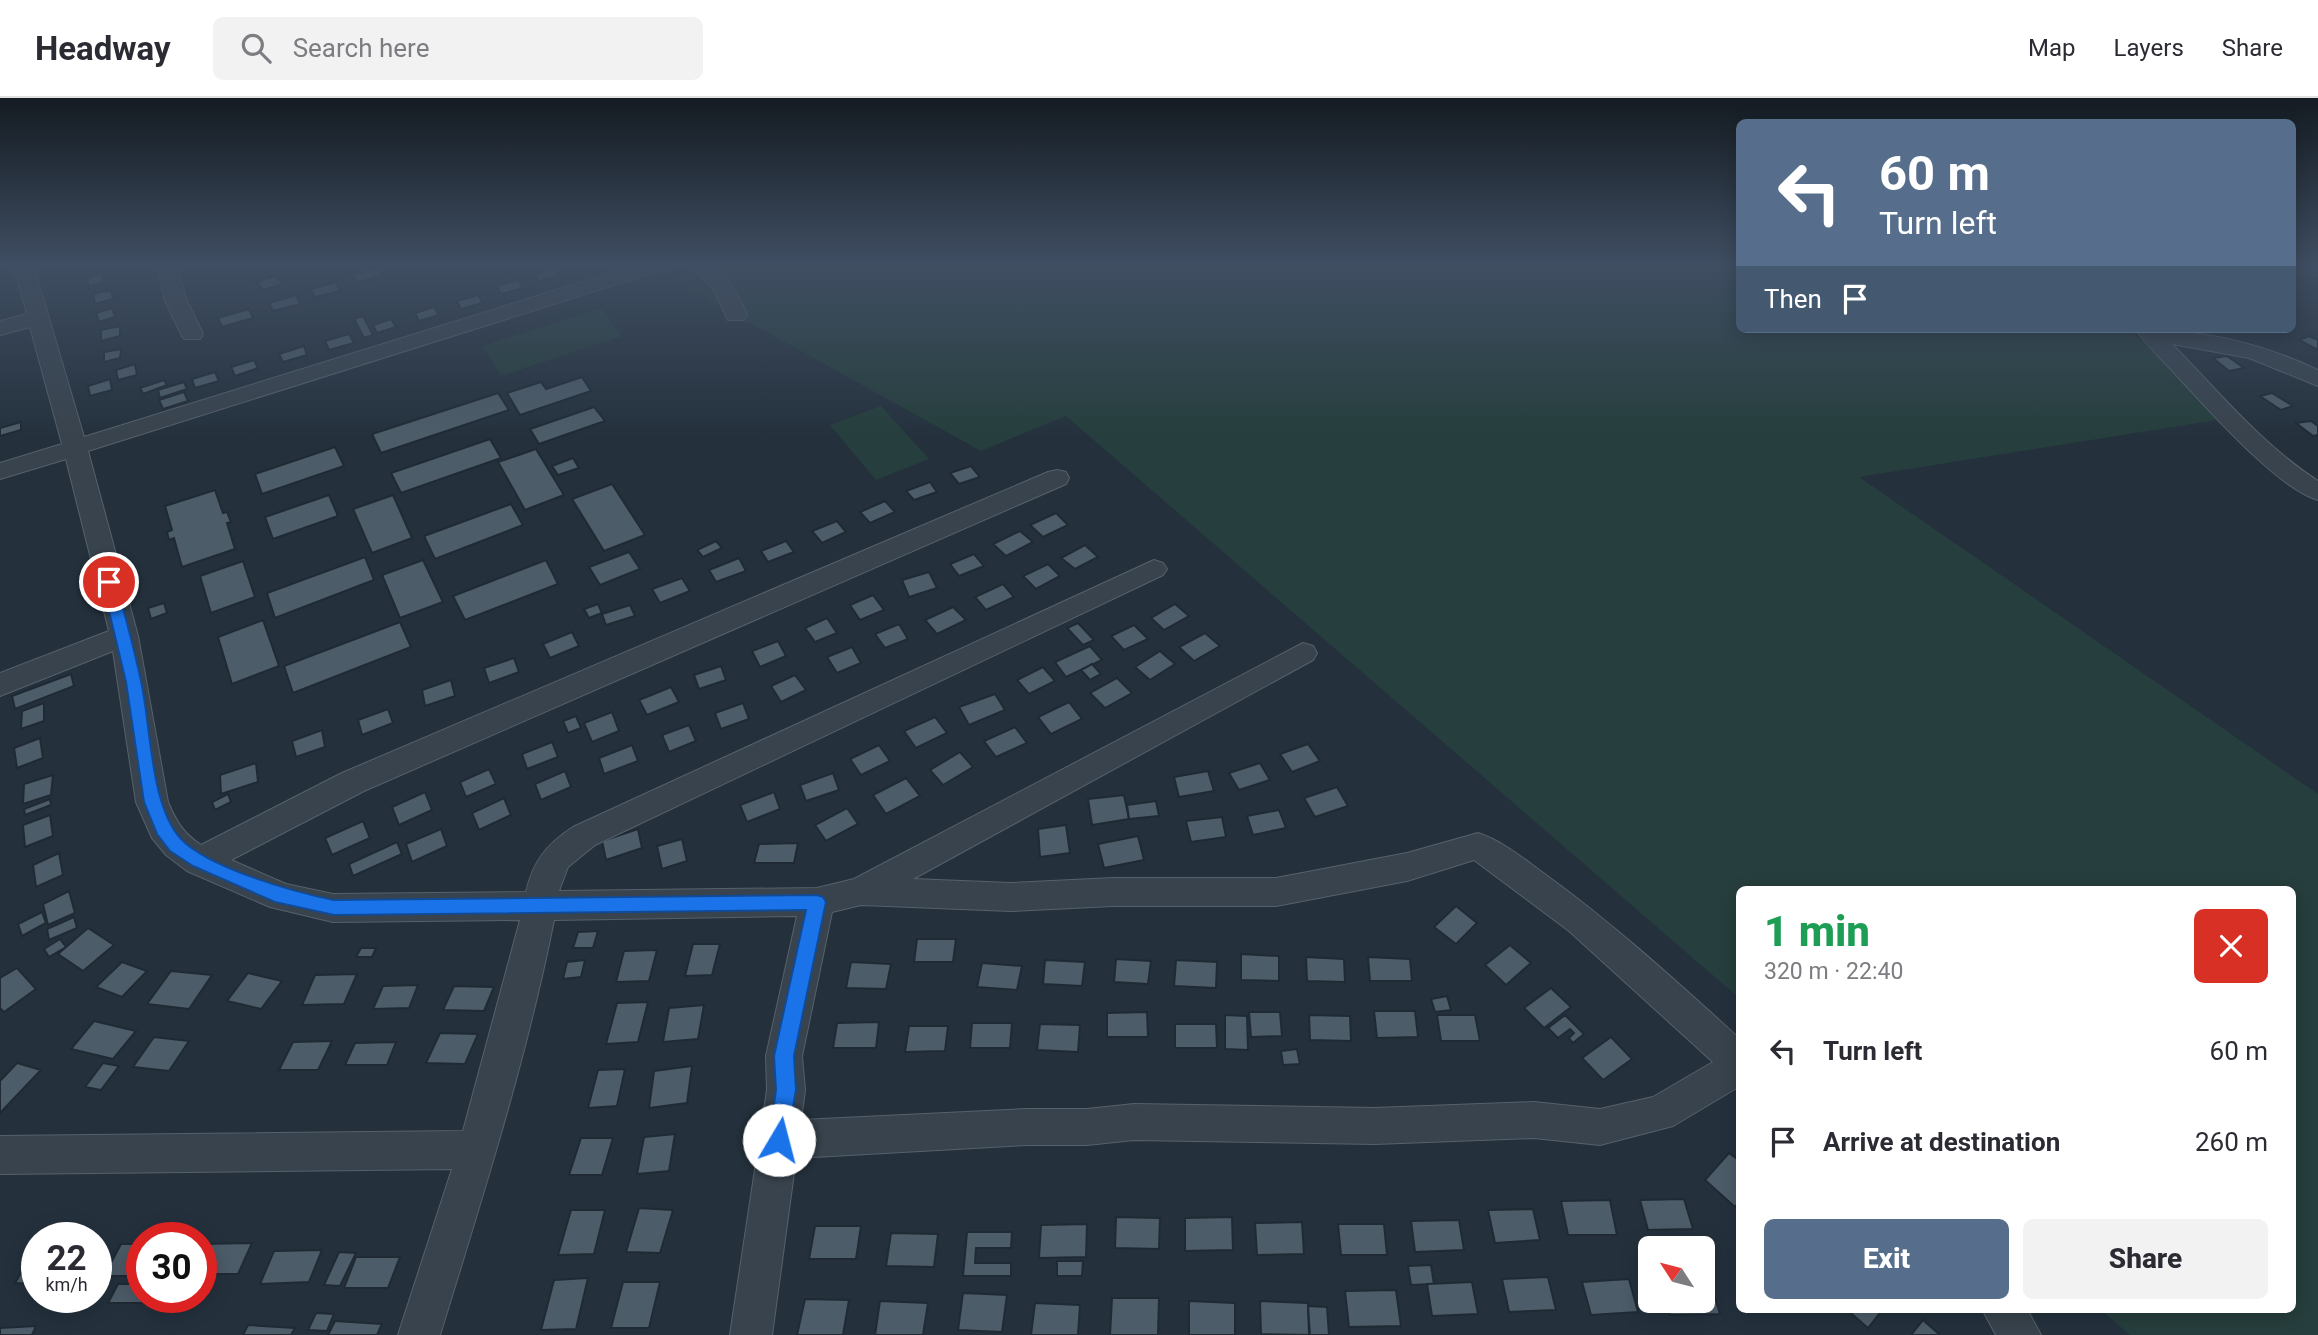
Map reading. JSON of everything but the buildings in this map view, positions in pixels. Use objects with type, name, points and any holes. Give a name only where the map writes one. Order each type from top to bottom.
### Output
[{"type":"street","points":[[0,328],[23,322]]},
{"type":"street","points":[[38,322],[68,421],[73,449],[124,636],[134,682],[152,802],[170,838],[177,846],[199,861],[282,897],[334,908],[817,902],[861,891],[1303,653]]},
{"type":"street","points":[[186,322],[192,334]]},
{"type":"street","points":[[0,471],[478,322]]},
{"type":"street","points":[[2151,333],[2236,424],[2292,475],[2318,492]]},
{"type":"street","points":[[2158,333],[2213,340],[2249,349],[2318,379]]},
{"type":"street","points":[[199,861],[353,782],[1056,478]]},
{"type":"street","points":[[419,1335],[477,1150],[528,963],[546,871],[561,850],[584,836],[1154,569]]},
{"type":"street","points":[[0,685],[124,636]]},
{"type":"street","points":[[861,891],[1011,897],[1113,892],[1276,892],[1407,867],[1478,846],[1507,864],[1616,949],[1736,1061]]},
{"type":"street","points":[[751,1335],[786,1090],[784,1056],[817,902]]},
{"type":"street","points":[[779,1140],[1026,1127],[1087,1128],[1114,1123],[1154,1122],[1375,1126],[1534,1120],[1600,1127],[1660,1113],[1736,1067]]},
{"type":"street","points":[[0,1155],[477,1150]]},
{"type":"street","points":[[2006,1313],[2021,1335]]},
{"type":"green space","points":[[558,322],[611,322],[622,336],[501,376],[482,346]]},
{"type":"green space","points":[[748,322],[1736,322],[1736,333],[2133,333],[2223,419],[1859,477],[2318,794],[2318,1335],[2130,1335],[2105,1313],[2296,1313],[2296,886],[1736,886],[1736,995],[1066,416],[981,451]]},
{"type":"green space","points":[[881,406],[929,459],[876,480],[830,425]]},
{"type":"route","points":[[109,582],[134,682],[152,802],[163,829],[177,846],[199,861],[282,897],[334,908],[817,902],[784,1056],[786,1090],[779,1140]]}]
